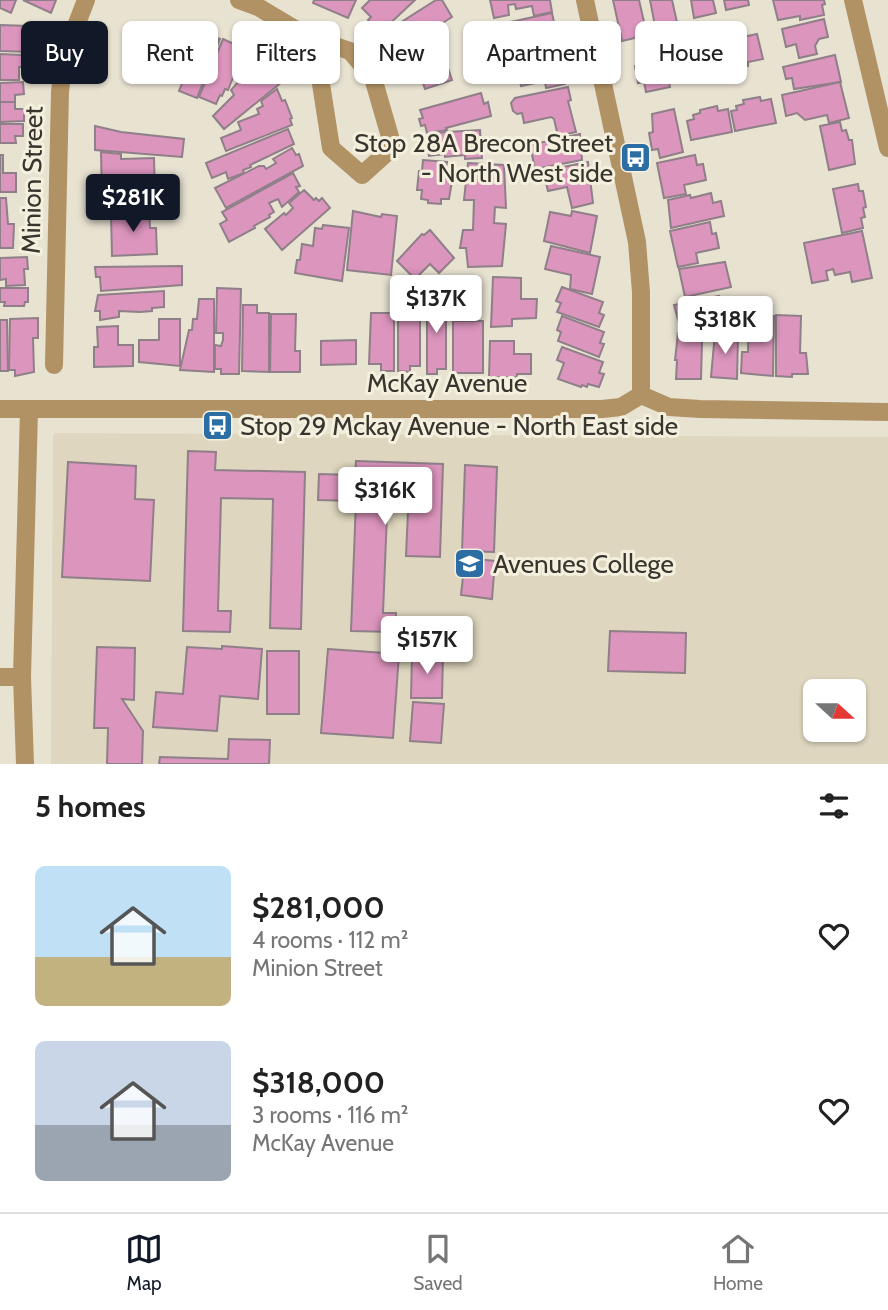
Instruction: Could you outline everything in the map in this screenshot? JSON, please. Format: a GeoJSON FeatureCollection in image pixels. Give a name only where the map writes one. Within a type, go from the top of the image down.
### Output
{"type":"FeatureCollection","features":[{"type":"Feature","properties":{"kind":"street","name":"Minion Street"},"geometry":{"type":"LineString","coordinates":[[54,365],[60,92],[64,57],[86,0]]}},
{"type":"Feature","properties":{"kind":"street"},"geometry":{"type":"LineString","coordinates":[[239,0],[260,4],[286,21]]}},
{"type":"Feature","properties":{"kind":"street"},"geometry":{"type":"LineString","coordinates":[[585,0],[637,242],[641,292],[640,395],[669,407],[700,410],[888,412]]}},
{"type":"Feature","properties":{"kind":"street"},"geometry":{"type":"LineString","coordinates":[[853,0],[888,148]]}},
{"type":"Feature","properties":{"kind":"street"},"geometry":{"type":"LineString","coordinates":[[314,39],[350,51],[373,78],[393,147],[362,175],[331,148],[314,39]]}},
{"type":"Feature","properties":{"kind":"street","name":"McKay Avenue"},"geometry":{"type":"LineString","coordinates":[[0,409],[602,410],[621,407],[640,395]]}},
{"type":"Feature","properties":{"kind":"street"},"geometry":{"type":"LineString","coordinates":[[24,764],[22,677],[29,410]]}},
{"type":"Feature","properties":{"kind":"street"},"geometry":{"type":"LineString","coordinates":[[0,677],[22,677]]}},
{"type":"Feature","properties":{"kind":"shaded area","name":"Avenues College"},"geometry":{"type":"Polygon","coordinates":[[[55,433],[888,437],[888,764],[51,764],[55,433]]]}},
{"type":"Feature","properties":{"kind":"building"},"geometry":{"type":"Polygon","coordinates":[[[0,0],[16,0],[11,13],[0,8],[0,0]]]}},
{"type":"Feature","properties":{"kind":"building"},"geometry":{"type":"Polygon","coordinates":[[[23,0],[56,0],[51,13],[23,0]]]}},
{"type":"Feature","properties":{"kind":"building"},"geometry":{"type":"Polygon","coordinates":[[[314,0],[356,0],[348,18],[313,3],[314,0]]]}},
{"type":"Feature","properties":{"kind":"building"},"geometry":{"type":"Polygon","coordinates":[[[370,0],[415,0],[393,21],[369,21],[371,17],[362,8],[370,0]]]}},
{"type":"Feature","properties":{"kind":"building"},"geometry":{"type":"Polygon","coordinates":[[[436,0],[442,0],[452,17],[446,21],[403,21],[436,0]]]}},
{"type":"Feature","properties":{"kind":"building"},"geometry":{"type":"Polygon","coordinates":[[[490,0],[550,0],[552,12],[534,16],[532,6],[516,9],[515,4],[508,5],[509,15],[494,18],[490,0]]]}},
{"type":"Feature","properties":{"kind":"building"},"geometry":{"type":"Polygon","coordinates":[[[613,0],[639,0],[644,21],[635,21],[635,38],[622,41],[621,21],[618,21],[613,0]]]}},
{"type":"Feature","properties":{"kind":"building"},"geometry":{"type":"Polygon","coordinates":[[[650,0],[672,0],[677,21],[654,21],[650,0]]]}},
{"type":"Feature","properties":{"kind":"building"},"geometry":{"type":"Polygon","coordinates":[[[691,0],[713,0],[716,13],[694,18],[691,0]]]}},
{"type":"Feature","properties":{"kind":"building"},"geometry":{"type":"Polygon","coordinates":[[[724,0],[748,0],[749,5],[726,10],[724,0]]]}},
{"type":"Feature","properties":{"kind":"building"},"geometry":{"type":"Polygon","coordinates":[[[773,0],[824,0],[824,15],[800,20],[800,16],[778,20],[773,0]]]}},
{"type":"Feature","properties":{"kind":"building"},"geometry":{"type":"Polygon","coordinates":[[[552,13],[554,21],[515,21],[552,13]]]}},
{"type":"Feature","properties":{"kind":"building"},"geometry":{"type":"Polygon","coordinates":[[[824,19],[828,37],[819,39],[815,46],[817,54],[799,58],[796,44],[786,47],[782,29],[824,19]]]}},
{"type":"Feature","properties":{"kind":"building"},"geometry":{"type":"Polygon","coordinates":[[[0,25],[21,26],[21,52],[0,51],[0,25]]]}},
{"type":"Feature","properties":{"kind":"building"},"geometry":{"type":"Polygon","coordinates":[[[757,34],[763,59],[748,62],[747,66],[747,36],[757,34]]]}},
{"type":"Feature","properties":{"kind":"building"},"geometry":{"type":"Polygon","coordinates":[[[223,39],[232,43],[232,80],[228,90],[225,89],[216,104],[199,97],[204,84],[218,84],[218,51],[223,39]]]}},
{"type":"Feature","properties":{"kind":"building"},"geometry":{"type":"Polygon","coordinates":[[[0,54],[21,55],[19,80],[0,80],[0,54]]]}},
{"type":"Feature","properties":{"kind":"building"},"geometry":{"type":"Polygon","coordinates":[[[835,55],[841,82],[794,89],[792,78],[786,79],[783,67],[835,55]]]}},
{"type":"Feature","properties":{"kind":"building"},"geometry":{"type":"Polygon","coordinates":[[[21,82],[24,94],[15,95],[15,102],[0,102],[0,83],[21,82]]]}},
{"type":"Feature","properties":{"kind":"building"},"geometry":{"type":"Polygon","coordinates":[[[840,82],[849,118],[829,123],[827,115],[805,120],[797,113],[786,116],[782,95],[840,82]]]}},
{"type":"Feature","properties":{"kind":"building"},"geometry":{"type":"Polygon","coordinates":[[[182,84],[202,84],[197,98],[179,91],[182,84]]]}},
{"type":"Feature","properties":{"kind":"building"},"geometry":{"type":"Polygon","coordinates":[[[236,84],[280,84],[224,129],[213,116],[234,95],[231,90],[236,84]]]}},
{"type":"Feature","properties":{"kind":"building"},"geometry":{"type":"Polygon","coordinates":[[[423,84],[440,84],[425,89],[423,84]]]}},
{"type":"Feature","properties":{"kind":"building"},"geometry":{"type":"Polygon","coordinates":[[[545,84],[565,84],[546,88],[545,84]]]}},
{"type":"Feature","properties":{"kind":"building"},"geometry":{"type":"Polygon","coordinates":[[[644,84],[669,84],[670,87],[646,92],[644,84]]]}},
{"type":"Feature","properties":{"kind":"building"},"geometry":{"type":"Polygon","coordinates":[[[568,87],[571,100],[568,101],[576,132],[558,136],[554,119],[551,117],[524,123],[522,113],[513,111],[511,103],[515,98],[568,87]]]}},
{"type":"Feature","properties":{"kind":"building"},"geometry":{"type":"Polygon","coordinates":[[[277,89],[282,101],[285,100],[292,125],[226,151],[221,138],[241,130],[238,122],[259,114],[257,109],[263,106],[261,101],[277,89]]]}},
{"type":"Feature","properties":{"kind":"building"},"geometry":{"type":"Polygon","coordinates":[[[481,93],[484,104],[488,102],[491,116],[446,128],[447,130],[427,133],[425,125],[421,126],[419,119],[423,118],[420,110],[481,93]]]}},
{"type":"Feature","properties":{"kind":"building"},"geometry":{"type":"Polygon","coordinates":[[[760,97],[761,101],[771,99],[776,123],[735,131],[731,111],[744,104],[743,100],[760,97]]]}},
{"type":"Feature","properties":{"kind":"building"},"geometry":{"type":"Polygon","coordinates":[[[0,102],[15,102],[15,109],[24,109],[24,121],[0,122],[0,102]]]}},
{"type":"Feature","properties":{"kind":"building"},"geometry":{"type":"Polygon","coordinates":[[[717,106],[718,111],[728,109],[732,132],[691,140],[687,121],[694,119],[693,115],[700,113],[700,110],[717,106]]]}},
{"type":"Feature","properties":{"kind":"building"},"geometry":{"type":"Polygon","coordinates":[[[674,109],[683,152],[660,158],[658,149],[652,150],[649,133],[653,132],[652,114],[674,109]]]}},
{"type":"Feature","properties":{"kind":"building"},"geometry":{"type":"Polygon","coordinates":[[[840,122],[842,131],[846,130],[849,140],[852,140],[855,164],[829,170],[820,126],[840,122]]]}},
{"type":"Feature","properties":{"kind":"building"},"geometry":{"type":"Polygon","coordinates":[[[0,124],[23,124],[23,136],[15,136],[16,143],[0,143],[0,124]]]}},
{"type":"Feature","properties":{"kind":"building"},"geometry":{"type":"Polygon","coordinates":[[[95,126],[121,132],[184,139],[182,157],[95,150],[95,126]]]}},
{"type":"Feature","properties":{"kind":"building"},"geometry":{"type":"Polygon","coordinates":[[[288,129],[294,144],[250,165],[251,167],[243,170],[244,173],[228,179],[226,172],[212,178],[206,163],[288,129]]]}},
{"type":"Feature","properties":{"kind":"building"},"geometry":{"type":"Polygon","coordinates":[[[480,130],[482,158],[465,159],[465,155],[445,157],[445,154],[429,156],[427,140],[430,140],[430,133],[480,130]]]}},
{"type":"Feature","properties":{"kind":"building"},"geometry":{"type":"Polygon","coordinates":[[[580,134],[582,160],[535,169],[530,145],[580,134]]]}},
{"type":"Feature","properties":{"kind":"building"},"geometry":{"type":"Polygon","coordinates":[[[292,148],[296,155],[299,154],[303,166],[226,208],[215,188],[259,166],[266,169],[276,163],[273,159],[292,148]]]}},
{"type":"Feature","properties":{"kind":"building"},"geometry":{"type":"Polygon","coordinates":[[[101,152],[121,154],[121,159],[154,158],[155,196],[152,201],[102,202],[101,152]]]}},
{"type":"Feature","properties":{"kind":"building"},"geometry":{"type":"Polygon","coordinates":[[[0,155],[3,155],[3,173],[16,173],[16,192],[0,192],[0,155]]]}},
{"type":"Feature","properties":{"kind":"building"},"geometry":{"type":"Polygon","coordinates":[[[695,155],[697,165],[703,164],[706,180],[684,185],[686,194],[664,198],[657,163],[695,155]]]}},
{"type":"Feature","properties":{"kind":"building"},"geometry":{"type":"Polygon","coordinates":[[[423,160],[447,162],[446,168],[454,169],[449,199],[441,199],[441,204],[428,203],[428,200],[421,199],[422,190],[417,190],[423,160]]]}},
{"type":"Feature","properties":{"kind":"building"},"geometry":{"type":"Polygon","coordinates":[[[588,162],[593,203],[572,208],[567,187],[548,191],[543,171],[588,162]]]}},
{"type":"Feature","properties":{"kind":"building"},"geometry":{"type":"Polygon","coordinates":[[[468,163],[504,165],[506,208],[495,207],[494,223],[506,224],[502,266],[468,267],[466,248],[460,248],[463,230],[473,230],[474,200],[464,200],[468,163]]]}},
{"type":"Feature","properties":{"kind":"building"},"geometry":{"type":"Polygon","coordinates":[[[293,173],[300,186],[296,187],[299,192],[282,207],[278,199],[269,203],[274,212],[270,217],[229,242],[220,224],[227,220],[222,212],[293,173]]]}},
{"type":"Feature","properties":{"kind":"building"},"geometry":{"type":"Polygon","coordinates":[[[858,184],[859,191],[863,191],[866,207],[863,208],[865,217],[861,218],[863,228],[842,233],[833,189],[858,184]]]}},
{"type":"Feature","properties":{"kind":"building"},"geometry":{"type":"Polygon","coordinates":[[[304,190],[314,200],[316,198],[319,201],[322,198],[330,208],[282,250],[265,229],[293,208],[289,203],[304,190]]]}},
{"type":"Feature","properties":{"kind":"building"},"geometry":{"type":"Polygon","coordinates":[[[711,193],[713,203],[721,201],[724,216],[671,228],[668,200],[711,193]]]}},
{"type":"Feature","properties":{"kind":"building"},"geometry":{"type":"Polygon","coordinates":[[[0,198],[6,198],[8,224],[14,224],[13,248],[0,248],[0,198]]]}},
{"type":"Feature","properties":{"kind":"building"},"geometry":{"type":"Polygon","coordinates":[[[149,209],[150,228],[156,228],[157,254],[112,256],[111,214],[149,209]]]}},
{"type":"Feature","properties":{"kind":"building"},"geometry":{"type":"Polygon","coordinates":[[[353,211],[381,217],[382,214],[397,216],[391,275],[347,270],[353,211]]]}},
{"type":"Feature","properties":{"kind":"building"},"geometry":{"type":"Polygon","coordinates":[[[572,211],[597,216],[590,253],[544,241],[550,212],[571,216],[572,211]]]}},
{"type":"Feature","properties":{"kind":"building"},"geometry":{"type":"Polygon","coordinates":[[[710,222],[719,248],[696,253],[698,263],[678,267],[670,231],[710,222]]]}},
{"type":"Feature","properties":{"kind":"building"},"geometry":{"type":"Polygon","coordinates":[[[323,225],[349,228],[342,281],[295,273],[302,244],[313,246],[315,228],[322,229],[323,225]]]}},
{"type":"Feature","properties":{"kind":"building"},"geometry":{"type":"Polygon","coordinates":[[[430,230],[454,258],[439,273],[430,264],[415,279],[397,261],[422,234],[430,230]]]}},
{"type":"Feature","properties":{"kind":"building"},"geometry":{"type":"Polygon","coordinates":[[[862,231],[872,278],[852,282],[850,272],[835,275],[833,269],[826,271],[828,280],[812,283],[804,243],[862,231]]]}},
{"type":"Feature","properties":{"kind":"building"},"geometry":{"type":"Polygon","coordinates":[[[551,246],[600,257],[592,294],[570,289],[571,275],[545,269],[551,246]]]}},
{"type":"Feature","properties":{"kind":"building"},"geometry":{"type":"Polygon","coordinates":[[[27,257],[28,269],[24,269],[25,285],[6,286],[6,279],[0,280],[0,258],[27,257]]]}},
{"type":"Feature","properties":{"kind":"building"},"geometry":{"type":"Polygon","coordinates":[[[725,262],[731,287],[685,297],[679,269],[725,262]]]}},
{"type":"Feature","properties":{"kind":"building"},"geometry":{"type":"Polygon","coordinates":[[[182,266],[182,285],[101,291],[100,277],[96,277],[95,267],[182,266]]]}},
{"type":"Feature","properties":{"kind":"building"},"geometry":{"type":"Polygon","coordinates":[[[493,277],[521,278],[521,299],[537,299],[536,318],[512,319],[512,326],[491,327],[493,277]]]}},
{"type":"Feature","properties":{"kind":"building"},"geometry":{"type":"Polygon","coordinates":[[[562,287],[603,302],[599,313],[604,315],[599,327],[557,312],[561,303],[556,301],[562,287]]]}},
{"type":"Feature","properties":{"kind":"building"},"geometry":{"type":"Polygon","coordinates":[[[0,288],[28,288],[28,302],[25,302],[24,306],[4,306],[5,302],[0,302],[0,288]]]}},
{"type":"Feature","properties":{"kind":"building"},"geometry":{"type":"Polygon","coordinates":[[[217,288],[241,289],[239,374],[221,374],[221,369],[215,369],[215,345],[221,346],[223,340],[223,333],[216,333],[217,288]]]}},
{"type":"Feature","properties":{"kind":"building"},"geometry":{"type":"Polygon","coordinates":[[[164,291],[164,307],[152,308],[152,311],[119,311],[119,317],[100,320],[100,311],[95,311],[98,295],[164,291]]]}},
{"type":"Feature","properties":{"kind":"building"},"geometry":{"type":"Polygon","coordinates":[[[719,296],[725,318],[681,330],[674,305],[719,296]]]}},
{"type":"Feature","properties":{"kind":"building"},"geometry":{"type":"Polygon","coordinates":[[[446,297],[446,369],[437,369],[437,374],[427,374],[427,298],[446,297]]]}},
{"type":"Feature","properties":{"kind":"building"},"geometry":{"type":"Polygon","coordinates":[[[199,299],[214,299],[214,372],[180,370],[189,330],[192,330],[193,319],[197,319],[199,299]]]}},
{"type":"Feature","properties":{"kind":"building"},"geometry":{"type":"Polygon","coordinates":[[[243,305],[257,305],[257,313],[269,313],[269,372],[242,371],[243,305]]]}},
{"type":"Feature","properties":{"kind":"building"},"geometry":{"type":"Polygon","coordinates":[[[371,313],[394,313],[394,371],[381,371],[381,364],[369,364],[371,313]]]}},
{"type":"Feature","properties":{"kind":"building"},"geometry":{"type":"Polygon","coordinates":[[[398,313],[420,314],[420,366],[410,366],[410,372],[398,371],[398,313]]]}},
{"type":"Feature","properties":{"kind":"building"},"geometry":{"type":"Polygon","coordinates":[[[271,314],[296,314],[295,351],[300,351],[300,372],[270,372],[271,314]]]}},
{"type":"Feature","properties":{"kind":"building"},"geometry":{"type":"Polygon","coordinates":[[[749,315],[774,316],[773,376],[741,373],[742,352],[748,352],[749,315]]]}},
{"type":"Feature","properties":{"kind":"building"},"geometry":{"type":"Polygon","coordinates":[[[776,315],[801,316],[800,353],[806,353],[808,374],[776,376],[776,315]]]}},
{"type":"Feature","properties":{"kind":"building"},"geometry":{"type":"Polygon","coordinates":[[[562,316],[604,332],[600,343],[604,344],[599,357],[558,341],[561,332],[557,330],[562,316]]]}},
{"type":"Feature","properties":{"kind":"building"},"geometry":{"type":"Polygon","coordinates":[[[38,318],[38,338],[33,338],[34,372],[15,376],[15,370],[9,370],[10,319],[38,318]]]}},
{"type":"Feature","properties":{"kind":"building"},"geometry":{"type":"Polygon","coordinates":[[[159,319],[180,319],[180,366],[139,362],[139,340],[159,340],[159,319]]]}},
{"type":"Feature","properties":{"kind":"building"},"geometry":{"type":"Polygon","coordinates":[[[0,320],[7,320],[8,371],[0,371],[0,320]]]}},
{"type":"Feature","properties":{"kind":"building"},"geometry":{"type":"Polygon","coordinates":[[[453,321],[483,321],[483,373],[453,373],[453,321]]]}},
{"type":"Feature","properties":{"kind":"building"},"geometry":{"type":"Polygon","coordinates":[[[118,326],[118,345],[133,345],[133,366],[94,367],[94,347],[98,347],[97,327],[118,326]]]}},
{"type":"Feature","properties":{"kind":"building"},"geometry":{"type":"Polygon","coordinates":[[[678,333],[698,333],[698,341],[702,342],[701,379],[676,379],[678,333]]]}},
{"type":"Feature","properties":{"kind":"building"},"geometry":{"type":"Polygon","coordinates":[[[715,333],[738,335],[737,379],[711,377],[715,333]]]}},
{"type":"Feature","properties":{"kind":"building"},"geometry":{"type":"Polygon","coordinates":[[[356,340],[356,364],[321,365],[321,341],[356,340]]]}},
{"type":"Feature","properties":{"kind":"building"},"geometry":{"type":"Polygon","coordinates":[[[490,341],[514,341],[514,354],[531,354],[531,374],[517,374],[517,377],[505,377],[505,380],[489,377],[490,341]]]}},
{"type":"Feature","properties":{"kind":"building"},"geometry":{"type":"Polygon","coordinates":[[[562,347],[603,362],[599,373],[604,374],[599,387],[588,384],[587,387],[581,387],[558,379],[564,363],[557,360],[562,347]]]}},
{"type":"Feature","properties":{"kind":"building"},"geometry":{"type":"Polygon","coordinates":[[[188,451],[216,452],[215,470],[305,472],[301,629],[270,628],[273,499],[221,498],[218,611],[231,611],[230,632],[183,631],[188,451]]]}},
{"type":"Feature","properties":{"kind":"building"},"geometry":{"type":"Polygon","coordinates":[[[356,461],[443,464],[440,557],[406,556],[409,489],[388,489],[383,613],[396,613],[395,632],[351,631],[356,501],[318,500],[319,474],[355,475],[356,461]]]}},
{"type":"Feature","properties":{"kind":"building"},"geometry":{"type":"Polygon","coordinates":[[[68,462],[136,466],[135,499],[154,500],[150,581],[62,577],[68,462]]]}},
{"type":"Feature","properties":{"kind":"building"},"geometry":{"type":"Polygon","coordinates":[[[465,465],[497,467],[494,552],[462,551],[465,465]]]}},
{"type":"Feature","properties":{"kind":"building"},"geometry":{"type":"Polygon","coordinates":[[[465,558],[495,561],[492,599],[461,595],[465,558]]]}},
{"type":"Feature","properties":{"kind":"building"},"geometry":{"type":"Polygon","coordinates":[[[610,631],[686,633],[685,673],[608,671],[610,631]]]}},
{"type":"Feature","properties":{"kind":"building"},"geometry":{"type":"Polygon","coordinates":[[[222,646],[262,649],[258,699],[220,696],[217,731],[153,727],[156,692],[183,694],[187,647],[222,649],[222,646]]]}},
{"type":"Feature","properties":{"kind":"building"},"geometry":{"type":"Polygon","coordinates":[[[97,647],[135,648],[134,700],[122,699],[143,731],[142,764],[107,764],[108,728],[94,728],[97,647]]]}},
{"type":"Feature","properties":{"kind":"building"},"geometry":{"type":"Polygon","coordinates":[[[328,649],[399,654],[393,738],[321,733],[328,649]]]}},
{"type":"Feature","properties":{"kind":"building"},"geometry":{"type":"Polygon","coordinates":[[[267,651],[299,651],[299,714],[267,714],[267,651]]]}},
{"type":"Feature","properties":{"kind":"building"},"geometry":{"type":"Polygon","coordinates":[[[412,653],[443,653],[442,698],[411,698],[412,653]]]}},
{"type":"Feature","properties":{"kind":"building"},"geometry":{"type":"Polygon","coordinates":[[[413,702],[444,704],[441,743],[410,741],[413,702]]]}},
{"type":"Feature","properties":{"kind":"building"},"geometry":{"type":"Polygon","coordinates":[[[229,739],[270,740],[269,764],[159,764],[160,757],[228,759],[229,739]]]}},
{"type":"Feature","properties":{"kind":"place","name":"Stop 28A Brecon Street - North West side"},"geometry":{"type":"Point","coordinates":[636,158]}},
{"type":"Feature","properties":{"kind":"place","name":"Stop 29 Mckay Avenue - North East side"},"geometry":{"type":"Point","coordinates":[217,426]}},
{"type":"Feature","properties":{"kind":"place","name":"Avenues College"},"geometry":{"type":"Point","coordinates":[470,564]}}]}
